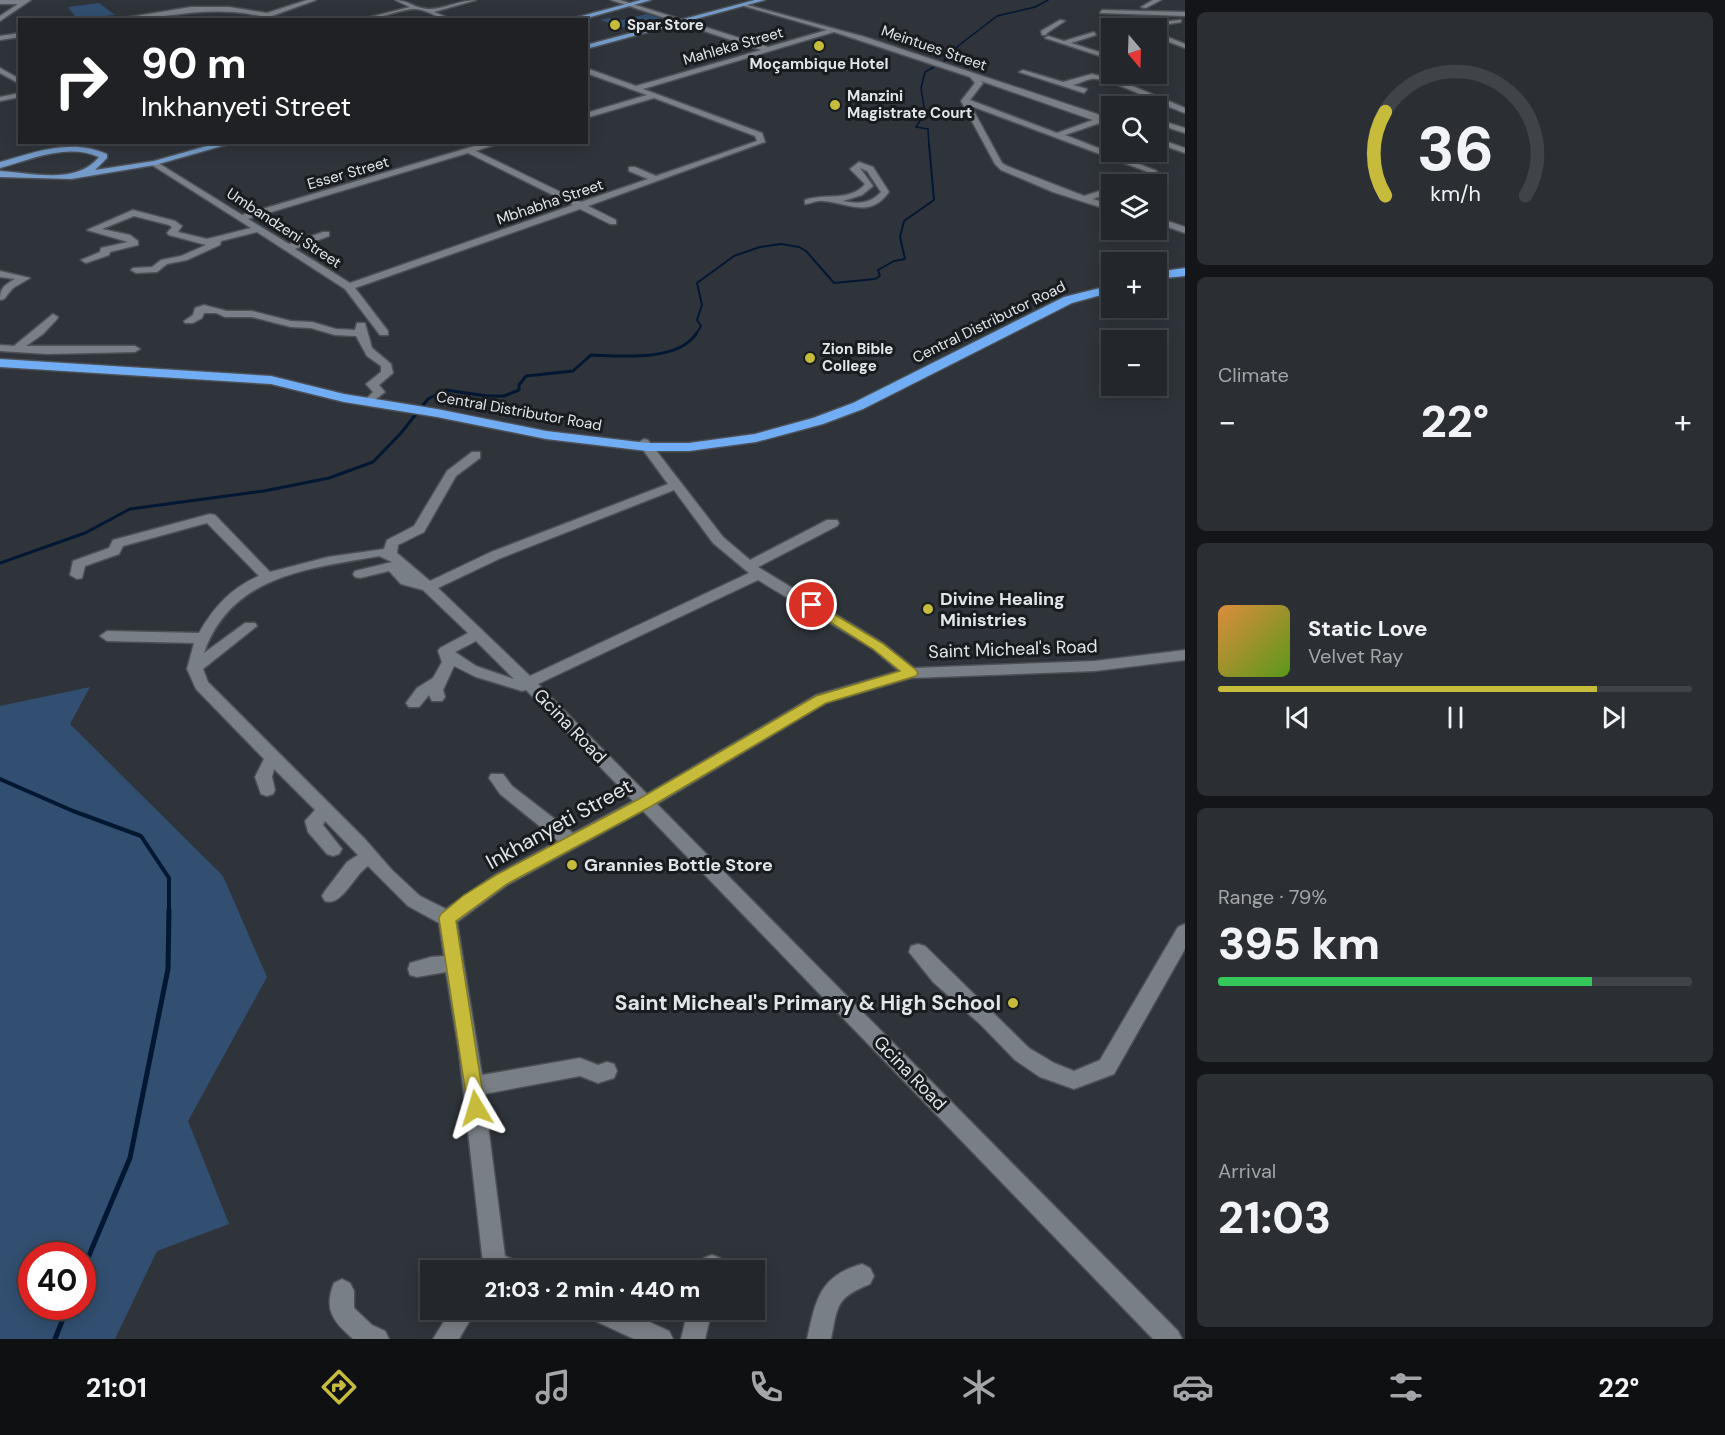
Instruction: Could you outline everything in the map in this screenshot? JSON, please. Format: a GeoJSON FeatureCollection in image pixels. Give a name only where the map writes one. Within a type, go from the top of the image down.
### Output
{"type":"FeatureCollection","features":[{"type":"Feature","properties":{"kind":"highway"},"geometry":{"type":"LineString","coordinates":[[1167,276],[1185,272]]}},
{"type":"Feature","properties":{"kind":"highway"},"geometry":{"type":"LineString","coordinates":[[1167,279],[1185,278]]}},
{"type":"Feature","properties":{"kind":"highway","name":"Central Distributor Road"},"geometry":{"type":"LineString","coordinates":[[646,445],[688,443],[752,434],[813,417],[850,404],[1058,298],[1101,286]]}},
{"type":"Feature","properties":{"kind":"highway","name":"Central Distributor Road"},"geometry":{"type":"LineString","coordinates":[[0,361],[271,380],[394,405],[439,410],[546,435],[689,447],[756,438],[818,421],[858,406],[1068,300],[1101,291]]}},
{"type":"Feature","properties":{"kind":"highway","name":"Central Distributor Road"},"geometry":{"type":"LineString","coordinates":[[0,361],[272,376],[394,405]]}},
{"type":"Feature","properties":{"kind":"main road"},"geometry":{"type":"LineString","coordinates":[[578,18],[648,0]]}},
{"type":"Feature","properties":{"kind":"main road"},"geometry":{"type":"LineString","coordinates":[[588,46],[762,0]]}},
{"type":"Feature","properties":{"kind":"main road"},"geometry":{"type":"LineString","coordinates":[[0,165],[75,144]]}},
{"type":"Feature","properties":{"kind":"main road"},"geometry":{"type":"LineString","coordinates":[[0,174],[51,178],[80,175],[155,163],[225,144]]}},
{"type":"Feature","properties":{"kind":"main road"},"geometry":{"type":"LineString","coordinates":[[55,150],[96,147],[104,156],[101,162],[93,170],[80,175]]}},
{"type":"Feature","properties":{"kind":"main road"},"geometry":{"type":"LineString","coordinates":[[28,175],[24,167],[32,157]]}},
{"type":"Feature","properties":{"kind":"street"},"geometry":{"type":"LineString","coordinates":[[260,18],[314,0]]}},
{"type":"Feature","properties":{"kind":"street"},"geometry":{"type":"LineString","coordinates":[[398,0],[445,18]]}},
{"type":"Feature","properties":{"kind":"street"},"geometry":{"type":"LineString","coordinates":[[428,11],[473,0]]}},
{"type":"Feature","properties":{"kind":"street"},"geometry":{"type":"LineString","coordinates":[[614,0],[769,50]]}},
{"type":"Feature","properties":{"kind":"street"},"geometry":{"type":"LineString","coordinates":[[1144,8],[1158,0]]}},
{"type":"Feature","properties":{"kind":"street"},"geometry":{"type":"LineString","coordinates":[[0,2],[27,1]]}},
{"type":"Feature","properties":{"kind":"street"},"geometry":{"type":"LineString","coordinates":[[0,19],[27,1]]}},
{"type":"Feature","properties":{"kind":"street"},"geometry":{"type":"LineString","coordinates":[[171,4],[181,10]]}},
{"type":"Feature","properties":{"kind":"street","name":"Meintues Street"},"geometry":{"type":"LineString","coordinates":[[746,4],[921,58],[1100,120]]}},
{"type":"Feature","properties":{"kind":"street"},"geometry":{"type":"LineString","coordinates":[[370,18],[416,7]]}},
{"type":"Feature","properties":{"kind":"street"},"geometry":{"type":"LineString","coordinates":[[126,18],[181,10],[236,8],[267,15]]}},
{"type":"Feature","properties":{"kind":"street"},"geometry":{"type":"LineString","coordinates":[[1095,8],[1138,14]]}},
{"type":"Feature","properties":{"kind":"street"},"geometry":{"type":"LineString","coordinates":[[1113,10],[1159,9]]}},
{"type":"Feature","properties":{"kind":"street"},"geometry":{"type":"LineString","coordinates":[[1102,12],[1185,14]]}},
{"type":"Feature","properties":{"kind":"street"},"geometry":{"type":"LineString","coordinates":[[1062,21],[1043,32],[1046,36],[1063,43],[1101,55]]}},
{"type":"Feature","properties":{"kind":"street"},"geometry":{"type":"LineString","coordinates":[[1167,22],[1185,21]]}},
{"type":"Feature","properties":{"kind":"street","name":"Mahleka Street"},"geometry":{"type":"LineString","coordinates":[[639,88],[834,30]]}},
{"type":"Feature","properties":{"kind":"street"},"geometry":{"type":"LineString","coordinates":[[1063,43],[1094,33]]}},
{"type":"Feature","properties":{"kind":"street"},"geometry":{"type":"LineString","coordinates":[[0,38],[17,37]]}},
{"type":"Feature","properties":{"kind":"street"},"geometry":{"type":"LineString","coordinates":[[1167,39],[1185,46]]}},
{"type":"Feature","properties":{"kind":"street"},"geometry":{"type":"LineString","coordinates":[[1,71],[18,68]]}},
{"type":"Feature","properties":{"kind":"street"},"geometry":{"type":"LineString","coordinates":[[1,71],[18,81]]}},
{"type":"Feature","properties":{"kind":"street"},"geometry":{"type":"LineString","coordinates":[[588,71],[639,88],[653,96]]}},
{"type":"Feature","properties":{"kind":"street"},"geometry":{"type":"LineString","coordinates":[[1023,72],[1084,91]]}},
{"type":"Feature","properties":{"kind":"street"},"geometry":{"type":"LineString","coordinates":[[965,101],[979,83],[972,75]]}},
{"type":"Feature","properties":{"kind":"street"},"geometry":{"type":"LineString","coordinates":[[1057,82],[1074,83],[1092,76],[1101,78]]}},
{"type":"Feature","properties":{"kind":"street"},"geometry":{"type":"LineString","coordinates":[[1119,84],[1145,96]]}},
{"type":"Feature","properties":{"kind":"street"},"geometry":{"type":"LineString","coordinates":[[0,99],[18,95]]}},
{"type":"Feature","properties":{"kind":"street"},"geometry":{"type":"LineString","coordinates":[[588,115],[653,96]]}},
{"type":"Feature","properties":{"kind":"street","name":"Mbhabha Street"},"geometry":{"type":"LineString","coordinates":[[349,287],[761,142],[759,135],[653,96]]}},
{"type":"Feature","properties":{"kind":"street"},"geometry":{"type":"LineString","coordinates":[[965,101],[1153,171],[1151,174]]}},
{"type":"Feature","properties":{"kind":"street"},"geometry":{"type":"LineString","coordinates":[[965,101],[999,164],[1004,168],[1020,177],[1101,204]]}},
{"type":"Feature","properties":{"kind":"street"},"geometry":{"type":"LineString","coordinates":[[1167,105],[1185,111]]}},
{"type":"Feature","properties":{"kind":"street"},"geometry":{"type":"LineString","coordinates":[[1058,135],[1100,120]]}},
{"type":"Feature","properties":{"kind":"street"},"geometry":{"type":"LineString","coordinates":[[1167,125],[1185,131]]}},
{"type":"Feature","properties":{"kind":"street","name":"Esser Street"},"geometry":{"type":"LineString","coordinates":[[241,218],[492,144]]}},
{"type":"Feature","properties":{"kind":"street"},"geometry":{"type":"LineString","coordinates":[[1167,145],[1185,151]]}},
{"type":"Feature","properties":{"kind":"street"},"geometry":{"type":"LineString","coordinates":[[470,151],[613,222]]}},
{"type":"Feature","properties":{"kind":"street","name":"Umbandzeni Street"},"geometry":{"type":"LineString","coordinates":[[155,163],[349,287],[384,333]]}},
{"type":"Feature","properties":{"kind":"street"},"geometry":{"type":"LineString","coordinates":[[808,202],[824,198],[852,198],[868,188],[869,184],[854,169],[859,165],[870,169],[885,192],[879,199],[865,205],[840,203],[824,198]]}},
{"type":"Feature","properties":{"kind":"street"},"geometry":{"type":"LineString","coordinates":[[632,169],[656,180]]}},
{"type":"Feature","properties":{"kind":"street"},"geometry":{"type":"LineString","coordinates":[[541,194],[552,190]]}},
{"type":"Feature","properties":{"kind":"street"},"geometry":{"type":"LineString","coordinates":[[1085,199],[1101,193]]}},
{"type":"Feature","properties":{"kind":"street"},"geometry":{"type":"LineString","coordinates":[[86,260],[106,253],[104,250],[135,243],[127,237],[92,230],[133,213],[171,223],[177,226],[171,233],[195,241],[207,242],[258,229]]}},
{"type":"Feature","properties":{"kind":"street"},"geometry":{"type":"LineString","coordinates":[[1167,224],[1185,230]]}},
{"type":"Feature","properties":{"kind":"street"},"geometry":{"type":"LineString","coordinates":[[288,248],[326,234]]}},
{"type":"Feature","properties":{"kind":"street"},"geometry":{"type":"LineString","coordinates":[[136,270],[154,270],[164,262],[184,258],[225,238]]}},
{"type":"Feature","properties":{"kind":"street"},"geometry":{"type":"LineString","coordinates":[[0,274],[25,278],[9,286],[0,297]]}},
{"type":"Feature","properties":{"kind":"street"},"geometry":{"type":"LineString","coordinates":[[194,313],[204,308],[225,314],[252,314],[291,324],[312,325],[335,332],[359,333]]}},
{"type":"Feature","properties":{"kind":"street"},"geometry":{"type":"LineString","coordinates":[[365,310],[359,333],[378,362],[386,364],[387,373],[384,378],[372,384],[378,392],[372,399]]}},
{"type":"Feature","properties":{"kind":"street"},"geometry":{"type":"LineString","coordinates":[[16,348],[39,332],[53,317]]}},
{"type":"Feature","properties":{"kind":"street"},"geometry":{"type":"LineString","coordinates":[[0,348],[92,351],[135,349]]}},
{"type":"Feature","properties":{"kind":"street","name":"Saint Micheal's Road"},"geometry":{"type":"LineString","coordinates":[[646,445],[718,540],[753,570],[878,646],[911,673],[1095,666],[1185,655]]}},
{"type":"Feature","properties":{"kind":"street"},"geometry":{"type":"LineString","coordinates":[[476,455],[451,474],[419,529],[392,543],[390,554],[379,552],[267,576],[246,586],[222,606],[202,638],[194,669],[201,686],[414,901],[447,918],[497,1260]]}},
{"type":"Feature","properties":{"kind":"street"},"geometry":{"type":"LineString","coordinates":[[360,574],[392,566],[406,581],[429,587],[496,555],[676,485]]}},
{"type":"Feature","properties":{"kind":"street"},"geometry":{"type":"LineString","coordinates":[[77,575],[78,564],[114,551],[118,543],[210,518],[267,576]]}},
{"type":"Feature","properties":{"kind":"street"},"geometry":{"type":"LineString","coordinates":[[445,651],[455,662],[491,678],[525,685],[753,570],[832,523]]}},
{"type":"Feature","properties":{"kind":"street","name":"Gcina Road"},"geometry":{"type":"LineString","coordinates":[[390,554],[429,587],[478,635],[1170,1339]]}},
{"type":"Feature","properties":{"kind":"street"},"geometry":{"type":"LineString","coordinates":[[194,669],[250,626]]}},
{"type":"Feature","properties":{"kind":"street"},"geometry":{"type":"LineString","coordinates":[[445,651],[459,642],[478,635]]}},
{"type":"Feature","properties":{"kind":"street"},"geometry":{"type":"LineString","coordinates":[[107,636],[202,638]]}},
{"type":"Feature","properties":{"kind":"street"},"geometry":{"type":"LineString","coordinates":[[437,697],[435,690],[449,662],[445,651]]}},
{"type":"Feature","properties":{"kind":"street","name":"Inkhanyeti Street"},"geometry":{"type":"LineString","coordinates":[[447,918],[501,880],[644,803],[821,699],[865,684],[911,673]]}},
{"type":"Feature","properties":{"kind":"street"},"geometry":{"type":"LineString","coordinates":[[414,703],[422,692],[440,681]]}},
{"type":"Feature","properties":{"kind":"street"},"geometry":{"type":"LineString","coordinates":[[267,790],[263,783],[263,776],[266,766],[274,759]]}},
{"type":"Feature","properties":{"kind":"street"},"geometry":{"type":"LineString","coordinates":[[497,778],[506,790],[572,842]]}},
{"type":"Feature","properties":{"kind":"street"},"geometry":{"type":"LineString","coordinates":[[325,810],[314,821],[314,827],[333,849]]}},
{"type":"Feature","properties":{"kind":"street"},"geometry":{"type":"LineString","coordinates":[[331,896],[353,867],[369,856]]}},
{"type":"Feature","properties":{"kind":"street"},"geometry":{"type":"LineString","coordinates":[[918,952],[940,976],[988,1018],[1022,1054],[1047,1070],[1074,1080],[1090,1076],[1107,1066],[1185,932]]}},
{"type":"Feature","properties":{"kind":"street"},"geometry":{"type":"LineString","coordinates":[[417,969],[431,965],[454,964]]}},
{"type":"Feature","properties":{"kind":"street"},"geometry":{"type":"LineString","coordinates":[[473,1086],[580,1068],[598,1074],[607,1071]]}},
{"type":"Feature","properties":{"kind":"street"},"geometry":{"type":"LineString","coordinates":[[819,1339],[831,1292],[847,1279],[862,1276]]}},
{"type":"Feature","properties":{"kind":"street"},"geometry":{"type":"LineString","coordinates":[[342,1291],[342,1313],[364,1333],[377,1339]]}},
{"type":"Feature","properties":{"kind":"street"},"geometry":{"type":"LineString","coordinates":[[445,1339],[457,1320]]}},
{"type":"Feature","properties":{"kind":"street"},"geometry":{"type":"LineString","coordinates":[[619,1320],[661,1339]]}},
{"type":"Feature","properties":{"kind":"street"},"geometry":{"type":"LineString","coordinates":[[693,1339],[698,1320]]}},
{"type":"Feature","properties":{"kind":"shaded area"},"geometry":{"type":"Polygon","coordinates":[[[99,3],[115,15],[76,18],[68,7],[99,3]]]}},
{"type":"Feature","properties":{"kind":"shaded area"},"geometry":{"type":"Polygon","coordinates":[[[647,14],[668,21],[631,30],[600,20],[609,18],[618,21],[647,14]]]}},
{"type":"Feature","properties":{"kind":"shaded area"},"geometry":{"type":"Polygon","coordinates":[[[90,687],[70,724],[223,876],[267,977],[188,1121],[229,1224],[157,1251],[115,1339],[0,1339],[0,706],[90,687]]]}},
{"type":"Feature","properties":{"kind":"waterway"},"geometry":{"type":"LineString","coordinates":[[929,146],[928,129],[916,127],[925,113],[921,88],[925,72],[951,57],[958,46],[997,16],[1035,7],[1048,0]]}},
{"type":"Feature","properties":{"kind":"waterway"},"geometry":{"type":"LineString","coordinates":[[695,336],[701,326],[697,320],[702,305],[697,283],[734,256],[760,247],[781,244],[799,247],[806,251],[834,283],[875,279],[880,276],[878,270],[894,261],[905,259],[900,237],[904,221],[934,200],[929,144]]}},
{"type":"Feature","properties":{"kind":"waterway"},"geometry":{"type":"LineString","coordinates":[[0,563],[85,533],[130,509],[264,491],[329,478],[373,462],[401,433],[428,399],[446,390],[504,396],[519,390],[519,385],[526,376],[573,371],[591,355],[632,356],[662,353],[687,343],[696,334]]}},
{"type":"Feature","properties":{"kind":"waterway"},"geometry":{"type":"LineString","coordinates":[[0,779],[73,811],[141,836],[169,878],[169,910]]}},
{"type":"Feature","properties":{"kind":"waterway"},"geometry":{"type":"LineString","coordinates":[[95,1242],[130,1158],[168,969],[169,910]]}},
{"type":"Feature","properties":{"kind":"waterway"},"geometry":{"type":"LineString","coordinates":[[55,1339],[62,1320]]}},
{"type":"Feature","properties":{"kind":"place","name":"Spar Store"},"geometry":{"type":"Point","coordinates":[615,25]}},
{"type":"Feature","properties":{"kind":"place","name":"Moçambique Hotel"},"geometry":{"type":"Point","coordinates":[819,46]}},
{"type":"Feature","properties":{"kind":"place","name":"Manzini Magistrate Court"},"geometry":{"type":"Point","coordinates":[835,105]}},
{"type":"Feature","properties":{"kind":"place","name":"Zion Bible College"},"geometry":{"type":"Point","coordinates":[810,358]}},
{"type":"Feature","properties":{"kind":"place","name":"Divine Healing Ministries"},"geometry":{"type":"Point","coordinates":[928,609]}},
{"type":"Feature","properties":{"kind":"place","name":"Grannies Bottle Store"},"geometry":{"type":"Point","coordinates":[572,865]}},
{"type":"Feature","properties":{"kind":"place","name":"Saint Micheal's Primary & High School"},"geometry":{"type":"Point","coordinates":[1013,1003]}},
{"type":"Feature","properties":{"kind":"route"},"geometry":{"type":"LineString","coordinates":[[476,1108],[447,918],[501,880],[644,803],[821,699],[865,684],[911,673],[878,646],[812,605]]}}]}
